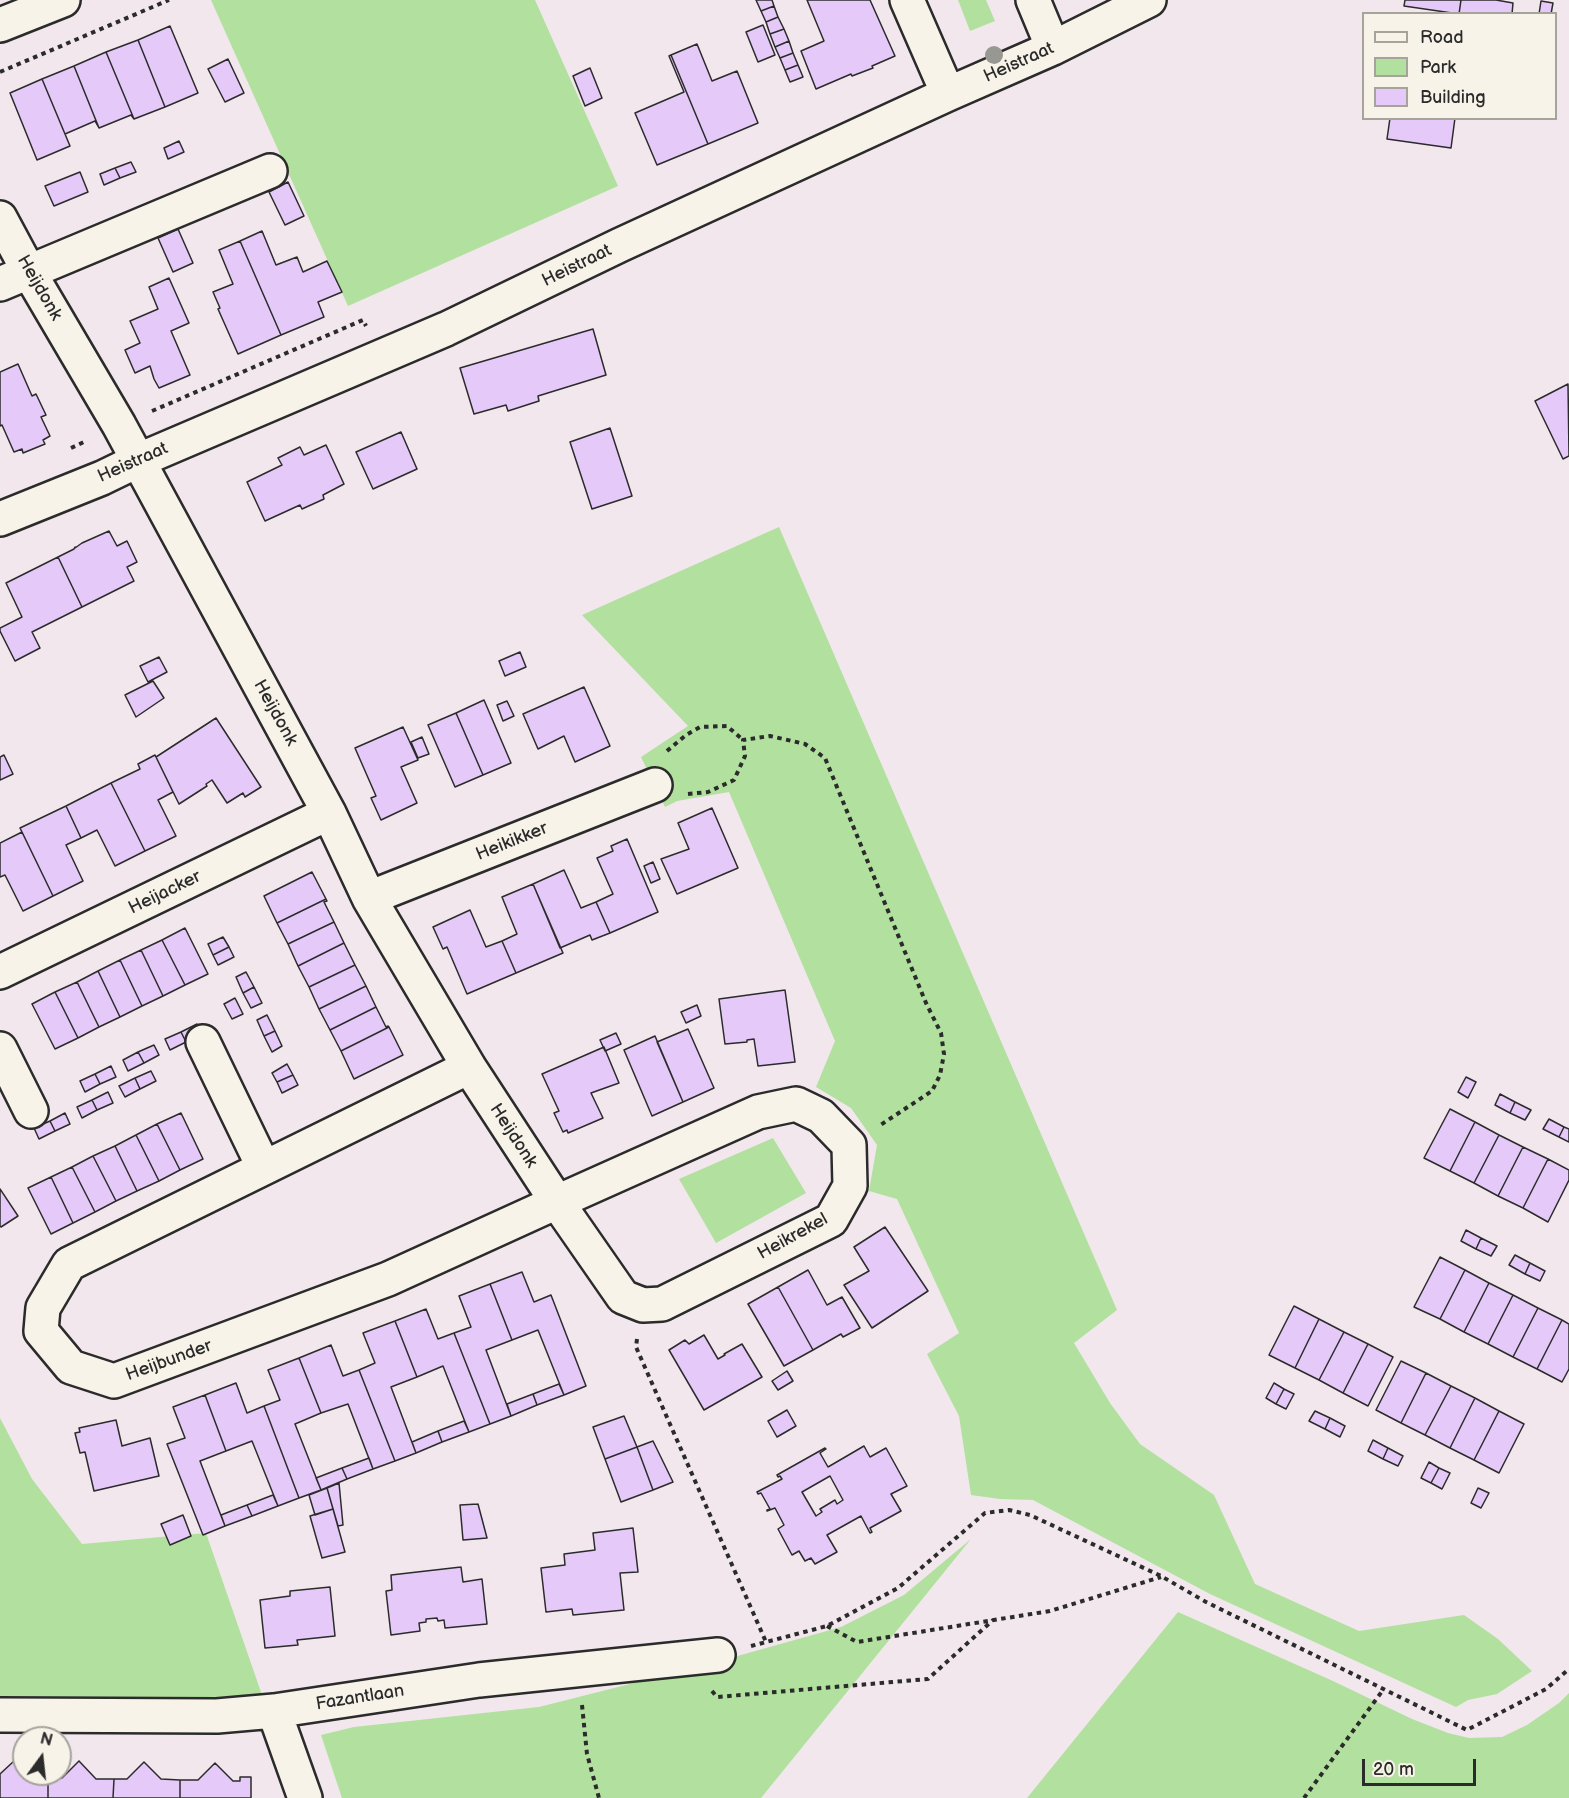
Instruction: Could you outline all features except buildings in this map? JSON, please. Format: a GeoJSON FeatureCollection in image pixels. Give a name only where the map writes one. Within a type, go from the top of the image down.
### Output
{"type":"FeatureCollection","features":[{"type":"Feature","properties":{"kind":"street"},"geometry":{"type":"LineString","coordinates":[[0,25],[63,0]]}},
{"type":"Feature","properties":{"kind":"street"},"geometry":{"type":"LineString","coordinates":[[907,0],[948,94]]}},
{"type":"Feature","properties":{"kind":"street"},"geometry":{"type":"LineString","coordinates":[[1033,0],[1053,48]]}},
{"type":"Feature","properties":{"kind":"street","name":"Heistraat"},"geometry":{"type":"LineString","coordinates":[[0,519],[102,478],[446,328],[620,245],[1053,48],[1149,0]]}},
{"type":"Feature","properties":{"kind":"street"},"geometry":{"type":"LineString","coordinates":[[14,278],[270,171]]}},
{"type":"Feature","properties":{"kind":"street","name":"Heijdonk"},"geometry":{"type":"LineString","coordinates":[[0,218],[14,278],[118,425],[329,813],[369,898],[469,1067],[557,1203]]}},
{"type":"Feature","properties":{"kind":"street","name":"Heikikker"},"geometry":{"type":"LineString","coordinates":[[369,898],[655,785]]}},
{"type":"Feature","properties":{"kind":"street","name":"Heijacker"},"geometry":{"type":"LineString","coordinates":[[0,972],[329,813]]}},
{"type":"Feature","properties":{"kind":"street"},"geometry":{"type":"LineString","coordinates":[[202,1042],[264,1168]]}},
{"type":"Feature","properties":{"kind":"street"},"geometry":{"type":"LineString","coordinates":[[0,1049],[31,1111]]}},
{"type":"Feature","properties":{"kind":"street","name":"Heijbunder"},"geometry":{"type":"LineString","coordinates":[[469,1067],[69,1264],[43,1308],[41,1330],[71,1367],[114,1381],[388,1279],[557,1203]]}},
{"type":"Feature","properties":{"kind":"street"},"geometry":{"type":"LineString","coordinates":[[643,1305],[623,1297],[557,1203],[758,1112],[796,1104],[821,1116],[849,1145]]}},
{"type":"Feature","properties":{"kind":"street","name":"Heikrekel"},"geometry":{"type":"LineString","coordinates":[[643,1305],[662,1304],[831,1220],[850,1186],[849,1145]]}},
{"type":"Feature","properties":{"kind":"street","name":"Fazantlaan"},"geometry":{"type":"LineString","coordinates":[[0,1716],[216,1716],[274,1711],[479,1680],[718,1654]]}},
{"type":"Feature","properties":{"kind":"street"},"geometry":{"type":"LineString","coordinates":[[274,1711],[305,1798]]}},
{"type":"Feature","properties":{"kind":"path"},"geometry":{"type":"LineString","coordinates":[[0,72],[169,0]]}},
{"type":"Feature","properties":{"kind":"path"},"geometry":{"type":"LineString","coordinates":[[727,726],[743,740],[745,756],[734,780],[708,792],[683,794],[655,785],[653,776],[659,758],[686,735],[700,727],[727,726]]}},
{"type":"Feature","properties":{"kind":"path"},"geometry":{"type":"LineString","coordinates":[[743,740],[770,736],[805,744],[825,758],[926,1003],[941,1034],[944,1054],[940,1075],[932,1091],[849,1145]]}},
{"type":"Feature","properties":{"kind":"path"},"geometry":{"type":"LineString","coordinates":[[643,1305],[636,1347],[766,1642]]}},
{"type":"Feature","properties":{"kind":"path"},"geometry":{"type":"LineString","coordinates":[[718,1654],[827,1626],[898,1587],[985,1513],[1009,1510],[1030,1515],[1161,1576],[1206,1602],[1467,1730],[1546,1689],[1569,1669]]}},
{"type":"Feature","properties":{"kind":"path"},"geometry":{"type":"LineString","coordinates":[[827,1626],[857,1642],[1050,1611],[1161,1576]]}},
{"type":"Feature","properties":{"kind":"path"},"geometry":{"type":"LineString","coordinates":[[684,1658],[717,1697],[928,1679],[993,1620]]}},
{"type":"Feature","properties":{"kind":"path"},"geometry":{"type":"LineString","coordinates":[[579,1670],[587,1754],[599,1798]]}},
{"type":"Feature","properties":{"kind":"path"},"geometry":{"type":"LineString","coordinates":[[1304,1798],[1383,1689]]}},
{"type":"Feature","properties":{"kind":"green space"},"geometry":{"type":"Polygon","coordinates":[[[211,0],[535,0],[618,186],[348,306],[211,0]]]}},
{"type":"Feature","properties":{"kind":"green space"},"geometry":{"type":"Polygon","coordinates":[[[958,0],[986,0],[995,21],[970,31],[958,0]]]}},
{"type":"Feature","properties":{"kind":"green space"},"geometry":{"type":"Polygon","coordinates":[[[779,527],[1117,1310],[1074,1343],[1110,1403],[1140,1444],[1214,1495],[1255,1584],[1359,1631],[1464,1615],[1498,1639],[1532,1671],[1497,1694],[1468,1700],[1456,1707],[1210,1594],[1033,1500],[971,1495],[959,1416],[927,1354],[959,1333],[897,1199],[869,1191],[877,1145],[851,1108],[816,1087],[835,1041],[729,792],[677,801],[665,807],[641,757],[688,726],[582,615],[779,527]]]}},
{"type":"Feature","properties":{"kind":"green space"},"geometry":{"type":"Polygon","coordinates":[[[773,1138],[806,1193],[716,1243],[679,1179],[773,1138]]]}},
{"type":"Feature","properties":{"kind":"green space"},"geometry":{"type":"Polygon","coordinates":[[[0,1418],[32,1479],[82,1544],[206,1533],[263,1698],[234,1700],[0,1696],[0,1418]]]}},
{"type":"Feature","properties":{"kind":"green space"},"geometry":{"type":"Polygon","coordinates":[[[971,1539],[761,1798],[342,1798],[321,1735],[354,1727],[539,1707],[709,1664],[841,1627],[904,1595],[971,1539]]]}},
{"type":"Feature","properties":{"kind":"green space"},"geometry":{"type":"Polygon","coordinates":[[[1178,1612],[1412,1719],[1448,1733],[1469,1738],[1502,1737],[1527,1725],[1559,1703],[1569,1693],[1569,1798],[1027,1798],[1178,1612]]]}}]}
